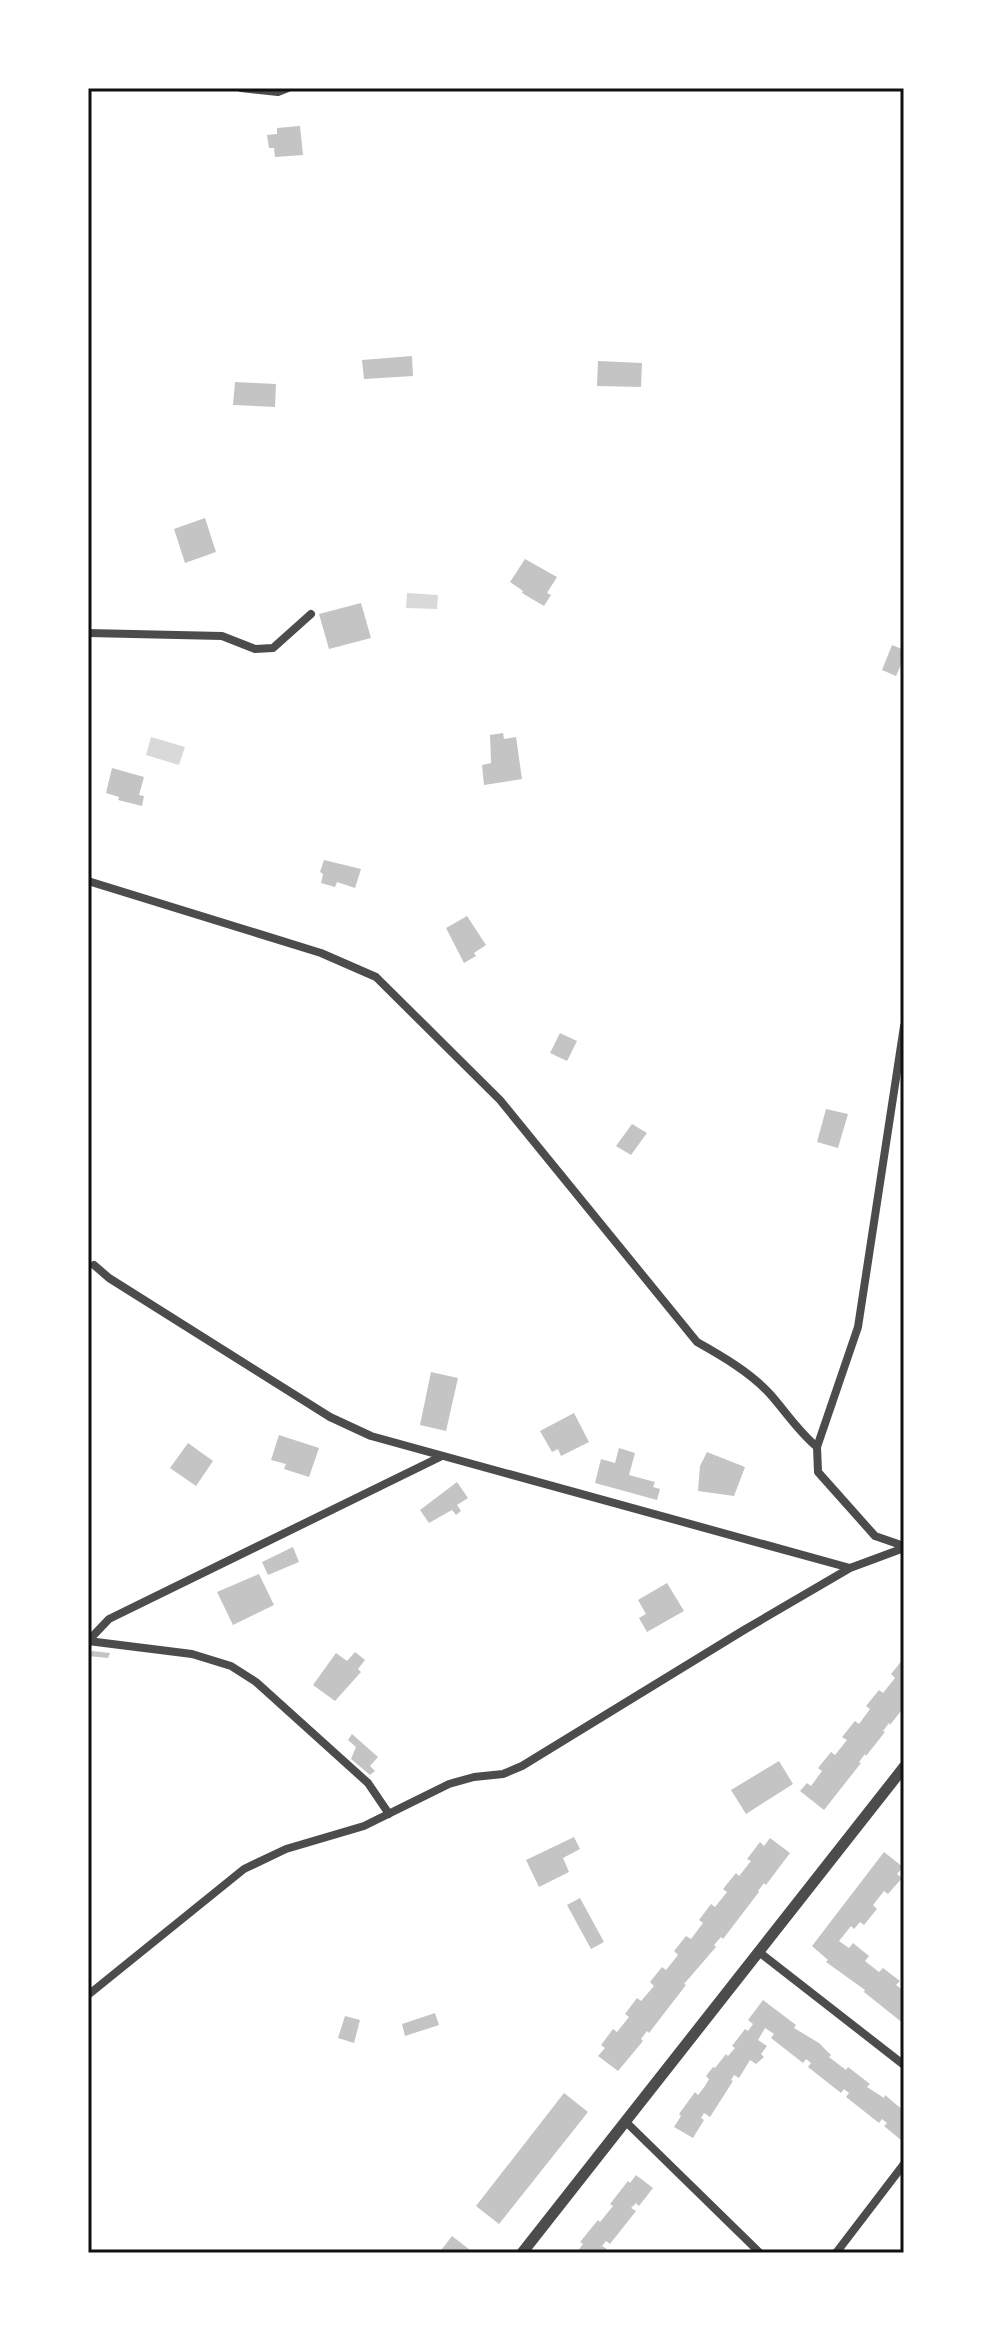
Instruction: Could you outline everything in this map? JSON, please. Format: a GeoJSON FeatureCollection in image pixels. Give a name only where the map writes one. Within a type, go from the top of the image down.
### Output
{"type":"FeatureCollection","features":[{"type":"Feature","properties":{"kind":"street"},"geometry":{"type":"LineString","coordinates":[[241,88],[278,92],[288,88]]}},
{"type":"Feature","properties":{"kind":"street"},"geometry":{"type":"LineString","coordinates":[[88,633],[222,636],[255,649],[273,648],[311,614]]}},
{"type":"Feature","properties":{"kind":"street"},"geometry":{"type":"LineString","coordinates":[[88,881],[321,953],[376,977],[500,1100],[697,1342],[722,1356],[768,1391],[804,1437],[817,1447]]}},
{"type":"Feature","properties":{"kind":"street"},"geometry":{"type":"LineString","coordinates":[[904,1026],[858,1327],[817,1447],[818,1472],[875,1536],[904,1547]]}},
{"type":"Feature","properties":{"kind":"street"},"geometry":{"type":"LineString","coordinates":[[94,1265],[109,1278],[330,1417],[371,1436],[850,1568]]}},
{"type":"Feature","properties":{"kind":"street"},"geometry":{"type":"LineString","coordinates":[[88,1641],[109,1619],[442,1456]]}},
{"type":"Feature","properties":{"kind":"street"},"geometry":{"type":"LineString","coordinates":[[88,1995],[244,1869],[286,1849],[364,1826],[449,1784],[503,1774],[522,1766],[850,1568],[904,1547]]}},
{"type":"Feature","properties":{"kind":"street"},"geometry":{"type":"LineString","coordinates":[[88,1641],[192,1654],[231,1666],[256,1682],[368,1783],[389,1814]]}},
{"type":"Feature","properties":{"kind":"street"},"geometry":{"type":"LineString","coordinates":[[522,2253],[904,1767]]}},
{"type":"Feature","properties":{"kind":"street"},"geometry":{"type":"LineString","coordinates":[[759,1952],[904,2065]]}},
{"type":"Feature","properties":{"kind":"street"},"geometry":{"type":"LineString","coordinates":[[625,2121],[760,2253]]}},
{"type":"Feature","properties":{"kind":"street"},"geometry":{"type":"LineString","coordinates":[[836,2253],[904,2164]]}},
{"type":"Feature","properties":{"kind":"shaded area"},"geometry":{"type":"Polygon","coordinates":[[[407,593],[438,595],[437,609],[406,608],[407,593]]]}},
{"type":"Feature","properties":{"kind":"shaded area"},"geometry":{"type":"Polygon","coordinates":[[[151,737],[185,747],[179,765],[146,755],[151,737]]]}},
{"type":"Feature","properties":{"kind":"building"},"geometry":{"type":"Polygon","coordinates":[[[300,126],[303,155],[275,157],[274,148],[269,148],[267,135],[277,134],[277,128],[300,126]]]}},
{"type":"Feature","properties":{"kind":"building"},"geometry":{"type":"Polygon","coordinates":[[[412,356],[413,376],[364,379],[362,360],[412,356]]]}},
{"type":"Feature","properties":{"kind":"building"},"geometry":{"type":"Polygon","coordinates":[[[598,361],[642,363],[641,387],[597,386],[598,361]]]}},
{"type":"Feature","properties":{"kind":"building"},"geometry":{"type":"Polygon","coordinates":[[[235,382],[276,384],[275,407],[233,405],[235,382]]]}},
{"type":"Feature","properties":{"kind":"building"},"geometry":{"type":"Polygon","coordinates":[[[205,518],[216,552],[185,563],[174,529],[205,518]]]}},
{"type":"Feature","properties":{"kind":"building"},"geometry":{"type":"Polygon","coordinates":[[[525,559],[557,577],[547,593],[551,595],[544,606],[510,582],[525,559]]]}},
{"type":"Feature","properties":{"kind":"building"},"geometry":{"type":"Polygon","coordinates":[[[361,603],[371,638],[329,649],[319,614],[361,603]]]}},
{"type":"Feature","properties":{"kind":"building"},"geometry":{"type":"Polygon","coordinates":[[[892,645],[904,650],[896,676],[882,670],[892,645]]]}},
{"type":"Feature","properties":{"kind":"building"},"geometry":{"type":"Polygon","coordinates":[[[503,733],[504,739],[516,737],[522,779],[484,785],[482,765],[491,763],[490,735],[503,733]]]}},
{"type":"Feature","properties":{"kind":"building"},"geometry":{"type":"Polygon","coordinates":[[[112,768],[144,777],[139,795],[144,796],[142,806],[118,800],[119,797],[106,793],[112,768]]]}},
{"type":"Feature","properties":{"kind":"building"},"geometry":{"type":"Polygon","coordinates":[[[324,860],[361,869],[355,888],[337,882],[335,887],[321,883],[323,874],[320,872],[324,860]]]}},
{"type":"Feature","properties":{"kind":"building"},"geometry":{"type":"Polygon","coordinates":[[[467,916],[486,945],[464,963],[446,928],[467,916]]]}},
{"type":"Feature","properties":{"kind":"building"},"geometry":{"type":"Polygon","coordinates":[[[560,1033],[577,1041],[567,1061],[550,1053],[560,1033]]]}},
{"type":"Feature","properties":{"kind":"building"},"geometry":{"type":"Polygon","coordinates":[[[826,1109],[848,1114],[838,1148],[817,1142],[826,1109]]]}},
{"type":"Feature","properties":{"kind":"building"},"geometry":{"type":"Polygon","coordinates":[[[632,1124],[647,1133],[631,1155],[616,1146],[632,1124]]]}},
{"type":"Feature","properties":{"kind":"building"},"geometry":{"type":"Polygon","coordinates":[[[431,1372],[458,1378],[446,1431],[420,1425],[431,1372]]]}},
{"type":"Feature","properties":{"kind":"building"},"geometry":{"type":"Polygon","coordinates":[[[574,1413],[589,1442],[561,1456],[558,1449],[552,1452],[540,1431],[574,1413]]]}},
{"type":"Feature","properties":{"kind":"building"},"geometry":{"type":"Polygon","coordinates":[[[279,1435],[319,1448],[309,1477],[284,1469],[286,1464],[271,1460],[279,1435]]]}},
{"type":"Feature","properties":{"kind":"building"},"geometry":{"type":"Polygon","coordinates":[[[188,1443],[213,1461],[196,1486],[170,1468],[188,1443]]]}},
{"type":"Feature","properties":{"kind":"building"},"geometry":{"type":"Polygon","coordinates":[[[619,1448],[635,1453],[629,1475],[655,1482],[653,1487],[660,1489],[657,1500],[595,1483],[601,1459],[615,1463],[619,1448]]]}},
{"type":"Feature","properties":{"kind":"building"},"geometry":{"type":"Polygon","coordinates":[[[707,1452],[745,1467],[734,1496],[698,1491],[700,1466],[707,1452]]]}},
{"type":"Feature","properties":{"kind":"building"},"geometry":{"type":"Polygon","coordinates":[[[457,1482],[468,1498],[457,1505],[461,1511],[456,1515],[452,1510],[429,1523],[420,1510],[457,1482]]]}},
{"type":"Feature","properties":{"kind":"building"},"geometry":{"type":"Polygon","coordinates":[[[293,1547],[299,1562],[268,1575],[262,1562],[293,1547]]]}},
{"type":"Feature","properties":{"kind":"building"},"geometry":{"type":"Polygon","coordinates":[[[259,1574],[274,1605],[233,1625],[217,1592],[259,1574]]]}},
{"type":"Feature","properties":{"kind":"building"},"geometry":{"type":"Polygon","coordinates":[[[667,1583],[684,1611],[647,1632],[639,1618],[646,1614],[638,1600],[667,1583]]]}},
{"type":"Feature","properties":{"kind":"building"},"geometry":{"type":"Polygon","coordinates":[[[92,1651],[110,1653],[108,1658],[88,1656],[92,1651]]]}},
{"type":"Feature","properties":{"kind":"building"},"geometry":{"type":"Polygon","coordinates":[[[355,1652],[365,1660],[358,1669],[361,1672],[335,1701],[313,1685],[336,1653],[347,1661],[355,1652]]]}},
{"type":"Feature","properties":{"kind":"building"},"geometry":{"type":"Polygon","coordinates":[[[904,1658],[904,1707],[824,1810],[800,1791],[807,1783],[811,1786],[822,1771],[818,1768],[831,1752],[835,1755],[847,1740],[842,1737],[855,1721],[859,1724],[870,1709],[866,1706],[879,1690],[883,1693],[895,1678],[891,1674],[904,1658]]]}},
{"type":"Feature","properties":{"kind":"building"},"geometry":{"type":"Polygon","coordinates":[[[352,1734],[378,1757],[370,1766],[375,1771],[370,1775],[351,1759],[356,1747],[348,1740],[352,1734]]]}},
{"type":"Feature","properties":{"kind":"building"},"geometry":{"type":"Polygon","coordinates":[[[779,1761],[793,1784],[746,1814],[731,1790],[779,1761]]]}},
{"type":"Feature","properties":{"kind":"building"},"geometry":{"type":"Polygon","coordinates":[[[574,1837],[580,1849],[563,1858],[569,1872],[539,1887],[526,1860],[574,1837]]]}},
{"type":"Feature","properties":{"kind":"building"},"geometry":{"type":"Polygon","coordinates":[[[770,1838],[790,1853],[723,1939],[721,1937],[714,1945],[716,1947],[618,2071],[598,2056],[605,2048],[601,2045],[613,2029],[617,2032],[629,2017],[625,2014],[637,1998],[641,2001],[654,1986],[650,1982],[662,1967],[666,1970],[678,1955],[674,1951],[686,1936],[691,1939],[703,1923],[699,1920],[711,1904],[715,1907],[727,1892],[723,1889],[751,1861],[747,1859],[760,1842],[764,1846],[770,1838]]]}},
{"type":"Feature","properties":{"kind":"building"},"geometry":{"type":"Polygon","coordinates":[[[884,1852],[903,1867],[897,1874],[902,1878],[888,1894],[884,1891],[873,1905],[877,1909],[864,1925],[860,1922],[854,1929],[851,1926],[839,1941],[849,1948],[853,1943],[869,1956],[865,1961],[879,1972],[883,1968],[900,1981],[896,1985],[904,1991],[904,2024],[826,1962],[828,1960],[812,1946],[884,1852]]]}},
{"type":"Feature","properties":{"kind":"building"},"geometry":{"type":"Polygon","coordinates":[[[580,1898],[604,1942],[591,1949],[567,1905],[580,1898]]]}},
{"type":"Feature","properties":{"kind":"building"},"geometry":{"type":"Polygon","coordinates":[[[763,2000],[796,2025],[794,2028],[819,2043],[831,2055],[829,2057],[870,2084],[867,2087],[884,2098],[885,2095],[904,2111],[904,2136],[901,2140],[884,2126],[887,2123],[882,2119],[879,2123],[846,2097],[849,2093],[844,2089],[841,2093],[808,2067],[811,2063],[806,2059],[803,2063],[771,2038],[774,2034],[765,2028],[758,2040],[767,2046],[761,2054],[764,2057],[756,2064],[750,2060],[739,2078],[734,2075],[710,2117],[704,2113],[701,2118],[704,2120],[693,2138],[674,2127],[681,2116],[679,2114],[695,2092],[698,2095],[705,2086],[709,2079],[706,2076],[726,2054],[728,2056],[745,2029],[748,2031],[753,2024],[748,2020],[763,2000]]]}},
{"type":"Feature","properties":{"kind":"building"},"geometry":{"type":"Polygon","coordinates":[[[435,2013],[439,2025],[405,2036],[402,2024],[435,2013]]]}},
{"type":"Feature","properties":{"kind":"building"},"geometry":{"type":"Polygon","coordinates":[[[345,2016],[360,2020],[354,2043],[338,2038],[345,2016]]]}},
{"type":"Feature","properties":{"kind":"building"},"geometry":{"type":"Polygon","coordinates":[[[564,2093],[588,2112],[499,2224],[476,2206],[564,2093]]]}},
{"type":"Feature","properties":{"kind":"building"},"geometry":{"type":"Polygon","coordinates":[[[636,2175],[653,2188],[639,2206],[636,2203],[631,2208],[636,2211],[610,2244],[606,2241],[602,2246],[607,2249],[603,2253],[576,2253],[583,2244],[580,2242],[598,2220],[600,2222],[613,2206],[610,2204],[636,2175]]]}},
{"type":"Feature","properties":{"kind":"building"},"geometry":{"type":"Polygon","coordinates":[[[452,2236],[474,2253],[439,2253],[452,2236]]]}}]}
